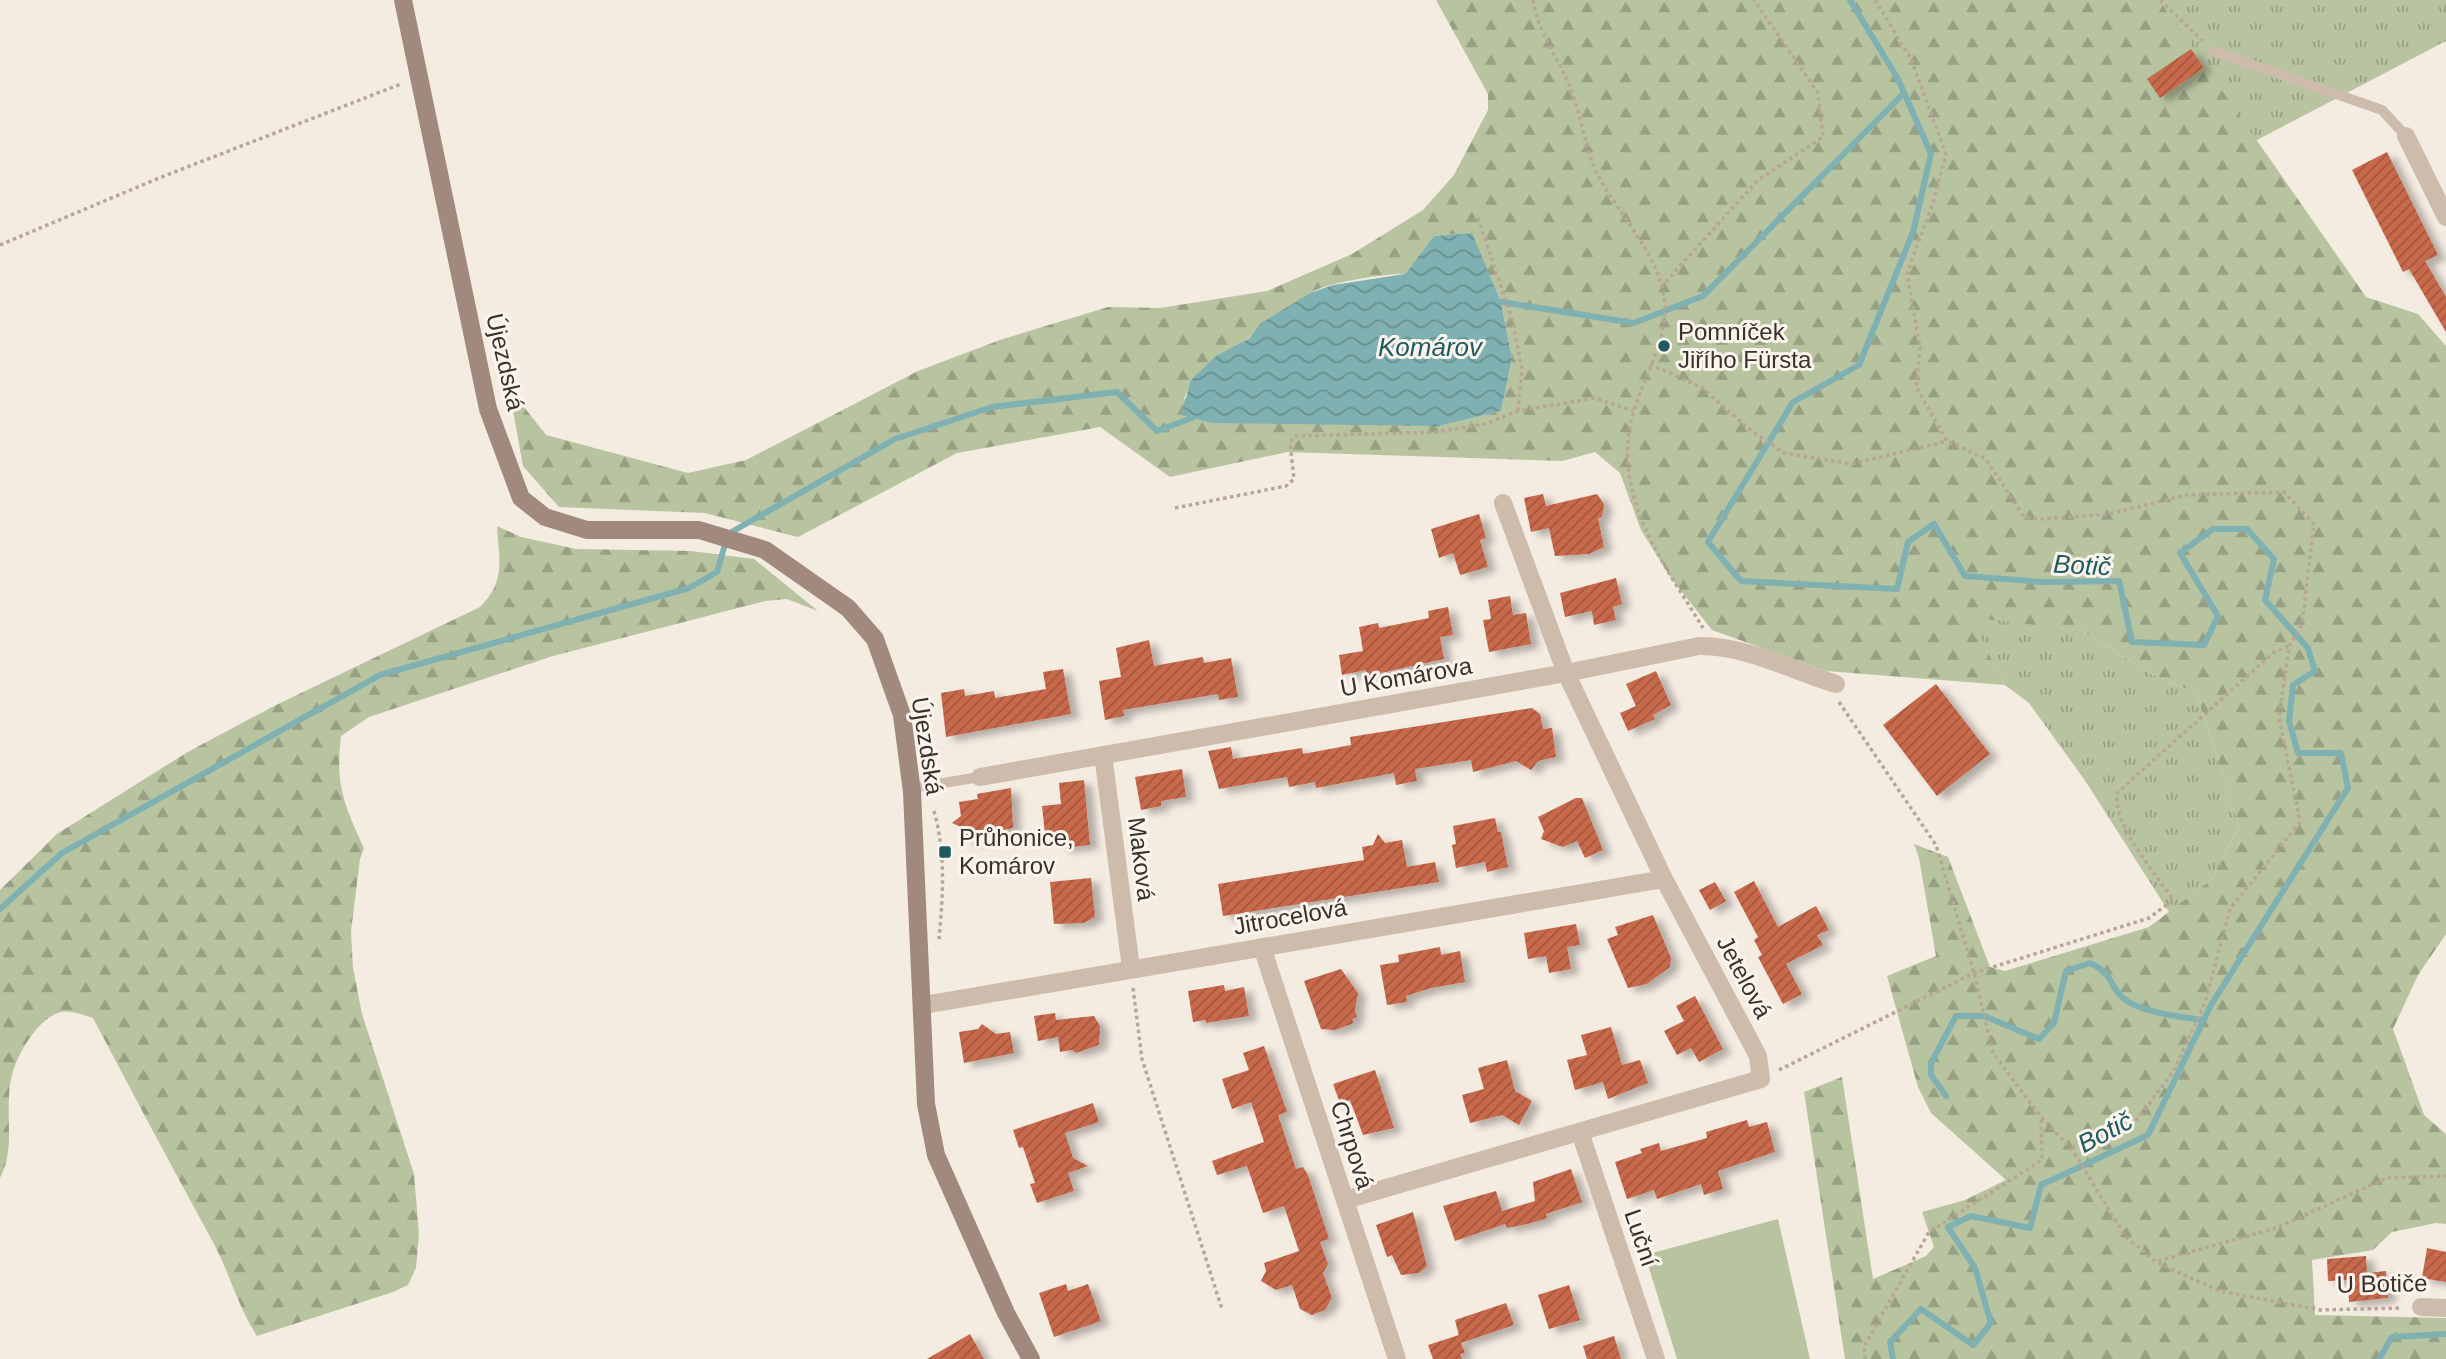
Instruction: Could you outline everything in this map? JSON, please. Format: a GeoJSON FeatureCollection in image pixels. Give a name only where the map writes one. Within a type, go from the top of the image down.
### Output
{"type":"FeatureCollection","features":[{"type":"Feature","properties":{"kind":"street","name":"Újezdská"},"geometry":{"type":"LineString","coordinates":[[404,0],[488,409],[521,498],[545,517],[587,530],[699,530],[765,550],[848,608],[875,639],[902,715],[920,787],[926,1104],[936,1155],[1006,1313],[1031,1359]]}},
{"type":"Feature","properties":{"kind":"street"},"geometry":{"type":"LineString","coordinates":[[2406,136],[2446,218]]}},
{"type":"Feature","properties":{"kind":"street","name":"Jetelová"},"geometry":{"type":"LineString","coordinates":[[1503,503],[1566,673],[1664,879],[1759,1056],[1761,1079]]}},
{"type":"Feature","properties":{"kind":"street","name":"U Komárova"},"geometry":{"type":"LineString","coordinates":[[980,777],[1714,646],[1830,682]]}},
{"type":"Feature","properties":{"kind":"street","name":"Maková"},"geometry":{"type":"LineString","coordinates":[[1103,755],[1131,968]]}},
{"type":"Feature","properties":{"kind":"street","name":"Jitrocelová"},"geometry":{"type":"LineString","coordinates":[[924,1005],[1664,879]]}},
{"type":"Feature","properties":{"kind":"street","name":"Chrpová"},"geometry":{"type":"LineString","coordinates":[[1262,947],[1397,1359]]}},
{"type":"Feature","properties":{"kind":"street"},"geometry":{"type":"LineString","coordinates":[[1345,1200],[1761,1079]]}},
{"type":"Feature","properties":{"kind":"street","name":"Luční"},"geometry":{"type":"LineString","coordinates":[[1580,1132],[1656,1359]]}},
{"type":"Feature","properties":{"kind":"street","name":"U Botiče"},"geometry":{"type":"LineString","coordinates":[[2421,1307],[2446,1308]]}},
{"type":"Feature","properties":{"kind":"lane"},"geometry":{"type":"LineString","coordinates":[[2213,51],[2382,110],[2406,136]]}},
{"type":"Feature","properties":{"kind":"lane"},"geometry":{"type":"LineString","coordinates":[[920,787],[980,777]]}},
{"type":"Feature","properties":{"kind":"path"},"geometry":{"type":"LineString","coordinates":[[1533,0],[1543,38],[1570,86],[1596,171],[1657,271],[1665,303],[1663,327],[1629,424],[1627,470],[1633,500],[1650,540],[1714,646]]}},
{"type":"Feature","properties":{"kind":"path"},"geometry":{"type":"LineString","coordinates":[[1661,286],[1758,180],[1824,137],[1818,93],[1754,0]]}},
{"type":"Feature","properties":{"kind":"path"},"geometry":{"type":"LineString","coordinates":[[1875,0],[1911,59],[1946,154],[1932,206],[1907,273],[1920,348],[1916,387],[1947,441],[1986,459],[2024,517],[2040,519],[2109,514],[2186,495],[2284,492],[2314,524],[2302,624],[2289,646],[2279,718],[2300,822],[2230,909],[2206,1003],[2173,1072],[2132,1126],[2071,1148]]}},
{"type":"Feature","properties":{"kind":"path"},"geometry":{"type":"LineString","coordinates":[[2160,0],[2213,51]]}},
{"type":"Feature","properties":{"kind":"path"},"geometry":{"type":"LineString","coordinates":[[0,245],[159,178],[419,77]]}},
{"type":"Feature","properties":{"kind":"path"},"geometry":{"type":"LineString","coordinates":[[1478,218],[1512,319],[1522,368],[1518,411]]}},
{"type":"Feature","properties":{"kind":"path"},"geometry":{"type":"LineString","coordinates":[[1650,364],[1701,387],[1784,453],[1852,464],[1947,441]]}},
{"type":"Feature","properties":{"kind":"path"},"geometry":{"type":"LineString","coordinates":[[1175,508],[1286,486],[1294,479],[1290,443],[1295,436],[1437,432],[1485,424],[1518,411],[1595,398],[1633,411]]}},
{"type":"Feature","properties":{"kind":"path"},"geometry":{"type":"LineString","coordinates":[[1761,1079],[1974,973],[2149,918],[2173,900],[2122,824],[2116,806],[2117,793],[2273,653],[2289,646]]}},
{"type":"Feature","properties":{"kind":"path","name":"U Botiče"},"geometry":{"type":"LineString","coordinates":[[1830,682],[1936,845],[1974,973],[1993,1053],[2041,1117],[2071,1148],[2126,1237],[2156,1262],[2219,1291],[2320,1310],[2421,1307]]}},
{"type":"Feature","properties":{"kind":"path"},"geometry":{"type":"LineString","coordinates":[[920,787],[942,839],[944,890],[939,945]]}},
{"type":"Feature","properties":{"kind":"path"},"geometry":{"type":"LineString","coordinates":[[1131,968],[1142,1059],[1222,1309]]}},
{"type":"Feature","properties":{"kind":"path"},"geometry":{"type":"LineString","coordinates":[[1865,1359],[1864,1346],[1928,1232],[2042,1160],[2041,1117]]}},
{"type":"Feature","properties":{"kind":"path"},"geometry":{"type":"LineString","coordinates":[[2156,1262],[2276,1228],[2387,1178],[2446,1176]]}},
{"type":"Feature","properties":{"kind":"green space"},"geometry":{"type":"Polygon","coordinates":[[[1436,0],[2159,0],[2366,297],[2418,314],[2446,346],[2446,934],[2418,975],[2393,1029],[2424,1115],[2446,1134],[2446,1224],[2436,1223],[2392,1232],[2373,1250],[2312,1260],[2315,1315],[2446,1318],[2446,1359],[1845,1359],[1804,1092],[1842,1077],[1873,1279],[1926,1256],[1934,1247],[1922,1212],[1965,1200],[2006,1180],[1931,1113],[1918,1087],[1887,976],[1936,956],[1919,858],[1914,844],[1948,857],[1990,967],[2005,971],[2149,927],[2212,879],[2239,826],[2196,693],[2151,674],[2083,631],[1970,617],[2005,685],[1826,671],[1712,630],[1671,578],[1641,530],[1620,473],[1595,452],[1562,461],[1287,452],[1170,477],[1100,427],[957,453],[798,537],[705,513],[559,507],[523,466],[509,388],[546,435],[688,473],[746,460],[918,371],[1000,340],[1108,307],[1160,308],[1267,291],[1352,254],[1423,210],[1454,175],[1488,110],[1488,94],[1436,0]],[[1471,233],[1434,236],[1405,274],[1356,279],[1329,285],[1310,293],[1204,367],[1184,399],[1439,426],[1501,411],[1512,359],[1501,302],[1471,233]]]}},
{"type":"Feature","properties":{"kind":"green space"},"geometry":{"type":"Polygon","coordinates":[[[2158,0],[2446,0],[2446,41],[2255,141],[2158,0]]]}},
{"type":"Feature","properties":{"kind":"green space"},"geometry":{"type":"Polygon","coordinates":[[[497,526],[521,537],[576,549],[691,551],[754,559],[818,611],[787,599],[765,601],[553,656],[369,717],[341,736],[340,781],[351,819],[364,848],[360,859],[351,931],[353,968],[362,1014],[414,1174],[419,1234],[416,1268],[408,1285],[393,1292],[257,1336],[214,1244],[93,1018],[69,1012],[53,1015],[37,1029],[24,1047],[12,1075],[8,1154],[0,1178],[0,890],[57,834],[186,753],[272,707],[480,607],[494,588],[499,570],[497,526]]]}},
{"type":"Feature","properties":{"kind":"green space"},"geometry":{"type":"Polygon","coordinates":[[[1969,616],[2083,631],[2151,674],[2196,693],[2239,826],[2212,879],[2169,912],[2084,779],[2029,703],[2005,685],[1969,616]]]}},
{"type":"Feature","properties":{"kind":"green space"},"geometry":{"type":"Polygon","coordinates":[[[1778,1219],[1810,1359],[1677,1359],[1645,1255],[1778,1219]]]}},
{"type":"Feature","properties":{"kind":"water","name":"Komárov"},"geometry":{"type":"Polygon","coordinates":[[[1472,233],[1501,302],[1512,359],[1501,411],[1439,426],[1212,423],[1181,415],[1191,380],[1216,356],[1250,338],[1260,324],[1310,293],[1333,285],[1405,274],[1434,236],[1472,233]]]}},
{"type":"Feature","properties":{"kind":"building"},"geometry":{"type":"Polygon","coordinates":[[[2191,49],[2204,68],[2160,98],[2147,79],[2191,49]]]}},
{"type":"Feature","properties":{"kind":"building"},"geometry":{"type":"Polygon","coordinates":[[[2387,152],[2438,255],[2425,261],[2446,297],[2446,332],[2409,269],[2403,272],[2352,170],[2387,152]]]}},
{"type":"Feature","properties":{"kind":"building"},"geometry":{"type":"Polygon","coordinates":[[[1543,494],[1546,506],[1597,494],[1604,504],[1602,517],[1598,518],[1604,547],[1589,554],[1555,556],[1549,528],[1531,532],[1524,498],[1543,494]]]}},
{"type":"Feature","properties":{"kind":"building"},"geometry":{"type":"Polygon","coordinates":[[[1479,514],[1486,538],[1480,540],[1488,567],[1460,575],[1453,553],[1439,558],[1431,529],[1479,514]]]}},
{"type":"Feature","properties":{"kind":"building"},"geometry":{"type":"Polygon","coordinates":[[[1616,578],[1622,604],[1613,607],[1616,620],[1594,625],[1592,611],[1565,617],[1560,593],[1616,578]]]}},
{"type":"Feature","properties":{"kind":"building"},"geometry":{"type":"Polygon","coordinates":[[[1510,596],[1513,615],[1526,613],[1531,644],[1489,652],[1483,620],[1491,619],[1488,600],[1510,596]]]}},
{"type":"Feature","properties":{"kind":"building"},"geometry":{"type":"Polygon","coordinates":[[[1448,607],[1453,635],[1440,637],[1444,659],[1367,676],[1366,670],[1342,675],[1339,655],[1363,651],[1359,627],[1378,623],[1379,628],[1429,618],[1428,611],[1448,607]]]}},
{"type":"Feature","properties":{"kind":"building"},"geometry":{"type":"Polygon","coordinates":[[[1149,640],[1154,666],[1203,657],[1204,663],[1231,658],[1238,697],[1219,700],[1218,694],[1123,710],[1124,716],[1105,720],[1099,681],[1121,677],[1116,648],[1149,640]]]}},
{"type":"Feature","properties":{"kind":"building"},"geometry":{"type":"Polygon","coordinates":[[[1063,669],[1071,714],[946,737],[941,693],[964,689],[965,696],[994,691],[995,698],[1046,689],[1043,672],[1063,669]]]}},
{"type":"Feature","properties":{"kind":"building"},"geometry":{"type":"Polygon","coordinates":[[[1656,671],[1671,705],[1653,715],[1655,719],[1628,731],[1620,713],[1636,706],[1626,684],[1656,671]]]}},
{"type":"Feature","properties":{"kind":"building"},"geometry":{"type":"Polygon","coordinates":[[[1936,684],[1990,754],[1937,796],[1883,725],[1936,684]]]}},
{"type":"Feature","properties":{"kind":"building"},"geometry":{"type":"Polygon","coordinates":[[[1532,708],[1540,714],[1543,729],[1552,728],[1556,757],[1538,761],[1531,770],[1516,761],[1473,772],[1471,760],[1415,769],[1417,781],[1396,785],[1394,773],[1316,788],[1315,782],[1289,787],[1287,777],[1219,789],[1208,751],[1231,747],[1233,759],[1302,748],[1303,754],[1351,745],[1350,737],[1532,708]]]}},
{"type":"Feature","properties":{"kind":"building"},"geometry":{"type":"Polygon","coordinates":[[[1182,769],[1186,797],[1161,801],[1161,806],[1141,810],[1135,777],[1182,769]]]}},
{"type":"Feature","properties":{"kind":"building"},"geometry":{"type":"Polygon","coordinates":[[[1084,780],[1090,845],[1062,848],[1061,834],[1045,834],[1042,806],[1061,804],[1059,783],[1084,780]]]}},
{"type":"Feature","properties":{"kind":"building"},"geometry":{"type":"Polygon","coordinates":[[[1011,788],[1013,828],[985,833],[986,838],[966,841],[963,828],[952,823],[961,816],[959,802],[978,799],[977,794],[1011,788]]]}},
{"type":"Feature","properties":{"kind":"building"},"geometry":{"type":"Polygon","coordinates":[[[1576,798],[1582,798],[1603,850],[1585,858],[1577,841],[1563,847],[1541,839],[1544,831],[1538,817],[1576,798]]]}},
{"type":"Feature","properties":{"kind":"building"},"geometry":{"type":"Polygon","coordinates":[[[1495,818],[1498,832],[1501,832],[1508,867],[1487,872],[1485,862],[1456,868],[1452,845],[1456,844],[1453,826],[1495,818]]]}},
{"type":"Feature","properties":{"kind":"building"},"geometry":{"type":"Polygon","coordinates":[[[1378,834],[1385,843],[1402,840],[1407,867],[1435,862],[1439,882],[1223,916],[1218,884],[1364,860],[1362,847],[1373,845],[1378,834]]]}},
{"type":"Feature","properties":{"kind":"building"},"geometry":{"type":"Polygon","coordinates":[[[1091,878],[1095,917],[1084,923],[1054,924],[1050,882],[1091,878]]]}},
{"type":"Feature","properties":{"kind":"building"},"geometry":{"type":"Polygon","coordinates":[[[1754,881],[1778,927],[1816,906],[1829,930],[1817,935],[1823,945],[1786,964],[1802,994],[1783,1004],[1758,957],[1762,955],[1754,940],[1758,937],[1734,892],[1754,881]]]}},
{"type":"Feature","properties":{"kind":"building"},"geometry":{"type":"Polygon","coordinates":[[[1715,882],[1726,901],[1710,910],[1699,890],[1715,882]]]}},
{"type":"Feature","properties":{"kind":"building"},"geometry":{"type":"Polygon","coordinates":[[[1653,915],[1671,958],[1670,967],[1647,984],[1628,988],[1607,939],[1618,935],[1615,927],[1653,915]]]}},
{"type":"Feature","properties":{"kind":"building"},"geometry":{"type":"Polygon","coordinates":[[[1576,924],[1580,945],[1567,947],[1571,969],[1549,973],[1546,956],[1528,959],[1524,933],[1576,924]]]}},
{"type":"Feature","properties":{"kind":"building"},"geometry":{"type":"Polygon","coordinates":[[[1440,947],[1441,955],[1460,951],[1465,982],[1431,988],[1406,996],[1407,1002],[1387,1005],[1380,965],[1399,962],[1398,955],[1440,947]]]}},
{"type":"Feature","properties":{"kind":"building"},"geometry":{"type":"Polygon","coordinates":[[[1341,969],[1358,993],[1355,1010],[1357,1017],[1352,1019],[1354,1023],[1335,1030],[1321,1029],[1304,981],[1341,969]]]}},
{"type":"Feature","properties":{"kind":"building"},"geometry":{"type":"Polygon","coordinates":[[[1224,985],[1225,991],[1244,987],[1249,1016],[1206,1023],[1206,1020],[1193,1022],[1188,991],[1224,985]]]}},
{"type":"Feature","properties":{"kind":"building"},"geometry":{"type":"Polygon","coordinates":[[[1695,996],[1723,1049],[1699,1062],[1691,1048],[1677,1055],[1664,1031],[1684,1021],[1676,1006],[1695,996]]]}},
{"type":"Feature","properties":{"kind":"building"},"geometry":{"type":"Polygon","coordinates":[[[1055,1013],[1056,1020],[1094,1016],[1100,1026],[1099,1045],[1076,1053],[1072,1050],[1060,1052],[1058,1037],[1038,1041],[1034,1016],[1055,1013]]]}},
{"type":"Feature","properties":{"kind":"building"},"geometry":{"type":"Polygon","coordinates":[[[982,1024],[996,1034],[1010,1032],[1014,1053],[964,1063],[959,1032],[978,1029],[982,1024]]]}},
{"type":"Feature","properties":{"kind":"building"},"geometry":{"type":"Polygon","coordinates":[[[1611,1027],[1622,1065],[1640,1060],[1648,1083],[1608,1099],[1603,1082],[1575,1090],[1567,1060],[1587,1055],[1581,1035],[1611,1027]]]}},
{"type":"Feature","properties":{"kind":"building"},"geometry":{"type":"Polygon","coordinates":[[[1264,1046],[1287,1112],[1278,1115],[1296,1169],[1303,1167],[1308,1175],[1329,1239],[1320,1242],[1328,1264],[1323,1273],[1332,1298],[1325,1310],[1312,1315],[1300,1309],[1292,1285],[1276,1290],[1261,1281],[1266,1271],[1264,1263],[1299,1251],[1284,1206],[1263,1213],[1247,1166],[1217,1175],[1212,1161],[1264,1142],[1251,1102],[1232,1109],[1222,1079],[1249,1070],[1243,1053],[1264,1046]]]}},
{"type":"Feature","properties":{"kind":"building"},"geometry":{"type":"Polygon","coordinates":[[[1507,1060],[1515,1091],[1532,1101],[1519,1125],[1502,1115],[1470,1123],[1462,1095],[1484,1089],[1478,1068],[1507,1060]]]}},
{"type":"Feature","properties":{"kind":"building"},"geometry":{"type":"Polygon","coordinates":[[[1375,1070],[1394,1128],[1363,1135],[1350,1100],[1340,1103],[1333,1084],[1375,1070]]]}},
{"type":"Feature","properties":{"kind":"building"},"geometry":{"type":"Polygon","coordinates":[[[1093,1103],[1099,1122],[1065,1133],[1073,1158],[1088,1166],[1068,1173],[1074,1191],[1037,1203],[1030,1184],[1035,1183],[1023,1147],[1019,1148],[1013,1130],[1093,1103]]]}},
{"type":"Feature","properties":{"kind":"building"},"geometry":{"type":"Polygon","coordinates":[[[1747,1120],[1749,1127],[1767,1122],[1775,1152],[1718,1171],[1723,1189],[1704,1195],[1701,1184],[1657,1199],[1654,1190],[1627,1199],[1615,1162],[1642,1153],[1640,1149],[1659,1143],[1661,1151],[1707,1138],[1706,1132],[1747,1120]]]}},
{"type":"Feature","properties":{"kind":"building"},"geometry":{"type":"Polygon","coordinates":[[[1571,1169],[1582,1202],[1546,1214],[1547,1218],[1532,1223],[1507,1228],[1505,1224],[1455,1241],[1443,1206],[1496,1191],[1502,1211],[1535,1201],[1533,1182],[1571,1169]]]}},
{"type":"Feature","properties":{"kind":"building"},"geometry":{"type":"Polygon","coordinates":[[[1413,1212],[1427,1266],[1419,1273],[1401,1275],[1392,1255],[1387,1257],[1376,1225],[1413,1212]]]}},
{"type":"Feature","properties":{"kind":"building"},"geometry":{"type":"Polygon","coordinates":[[[2427,1248],[2446,1252],[2446,1282],[2422,1278],[2427,1248]]]}},
{"type":"Feature","properties":{"kind":"building"},"geometry":{"type":"Polygon","coordinates":[[[2366,1256],[2367,1273],[2386,1271],[2388,1298],[2349,1302],[2348,1280],[2328,1281],[2327,1259],[2366,1256]]]}},
{"type":"Feature","properties":{"kind":"building"},"geometry":{"type":"Polygon","coordinates":[[[1066,1284],[1068,1291],[1088,1284],[1101,1321],[1054,1337],[1039,1293],[1066,1284]]]}},
{"type":"Feature","properties":{"kind":"building"},"geometry":{"type":"Polygon","coordinates":[[[1569,1285],[1580,1320],[1549,1329],[1538,1295],[1569,1285]]]}},
{"type":"Feature","properties":{"kind":"building"},"geometry":{"type":"Polygon","coordinates":[[[1506,1303],[1514,1325],[1461,1343],[1465,1353],[1460,1354],[1462,1359],[1433,1359],[1428,1345],[1459,1335],[1455,1320],[1506,1303]]]}},
{"type":"Feature","properties":{"kind":"building"},"geometry":{"type":"Polygon","coordinates":[[[970,1334],[984,1359],[927,1359],[970,1334]]]}},
{"type":"Feature","properties":{"kind":"building"},"geometry":{"type":"Polygon","coordinates":[[[1614,1336],[1621,1359],[1587,1359],[1583,1346],[1614,1336]]]}},
{"type":"Feature","properties":{"kind":"waterway","name":"Botič"},"geometry":{"type":"LineString","coordinates":[[1850,0],[1898,79],[1931,154],[1913,232],[1859,365],[1793,402],[1708,542],[1741,581],[1897,589],[1908,542],[1934,524],[1965,576],[2043,582],[2119,581],[2132,642],[2204,645],[2218,616],[2180,553],[2213,529],[2247,529],[2274,559],[2265,600],[2308,648],[2315,671],[2293,685],[2289,721],[2298,753],[2341,753],[2348,788],[2211,1005],[2148,1135],[2041,1185],[2030,1228],[1971,1216],[1948,1227],[1975,1268],[1991,1323],[1973,1345],[1921,1309],[1890,1342],[1893,1359]]}},
{"type":"Feature","properties":{"kind":"waterway"},"geometry":{"type":"LineString","coordinates":[[1501,302],[1634,323],[1703,296],[1904,93]]}},
{"type":"Feature","properties":{"kind":"waterway"},"geometry":{"type":"LineString","coordinates":[[0,909],[62,853],[380,675],[689,588],[717,572],[728,534],[895,439],[992,407],[1117,392],[1157,431],[1192,418]]}},
{"type":"Feature","properties":{"kind":"waterway"},"geometry":{"type":"LineString","coordinates":[[1946,1096],[1931,1075],[1931,1063],[1956,1016],[1984,1016],[2039,1039],[2054,1023],[2066,971],[2090,963],[2104,972],[2118,993],[2131,1003],[2162,1014],[2203,1020]]}},
{"type":"Feature","properties":{"kind":"waterway","name":"Botič"},"geometry":{"type":"LineString","coordinates":[[2379,1359],[2392,1337],[2446,1334]]}},
{"type":"Feature","properties":{"kind":"place","name":"Pomníček Jiřího Fürsta"},"geometry":{"type":"Point","coordinates":[1664,346]}},
{"type":"Feature","properties":{"kind":"place","name":"Průhonice, Komárov"},"geometry":{"type":"Point","coordinates":[945,852]}}]}
